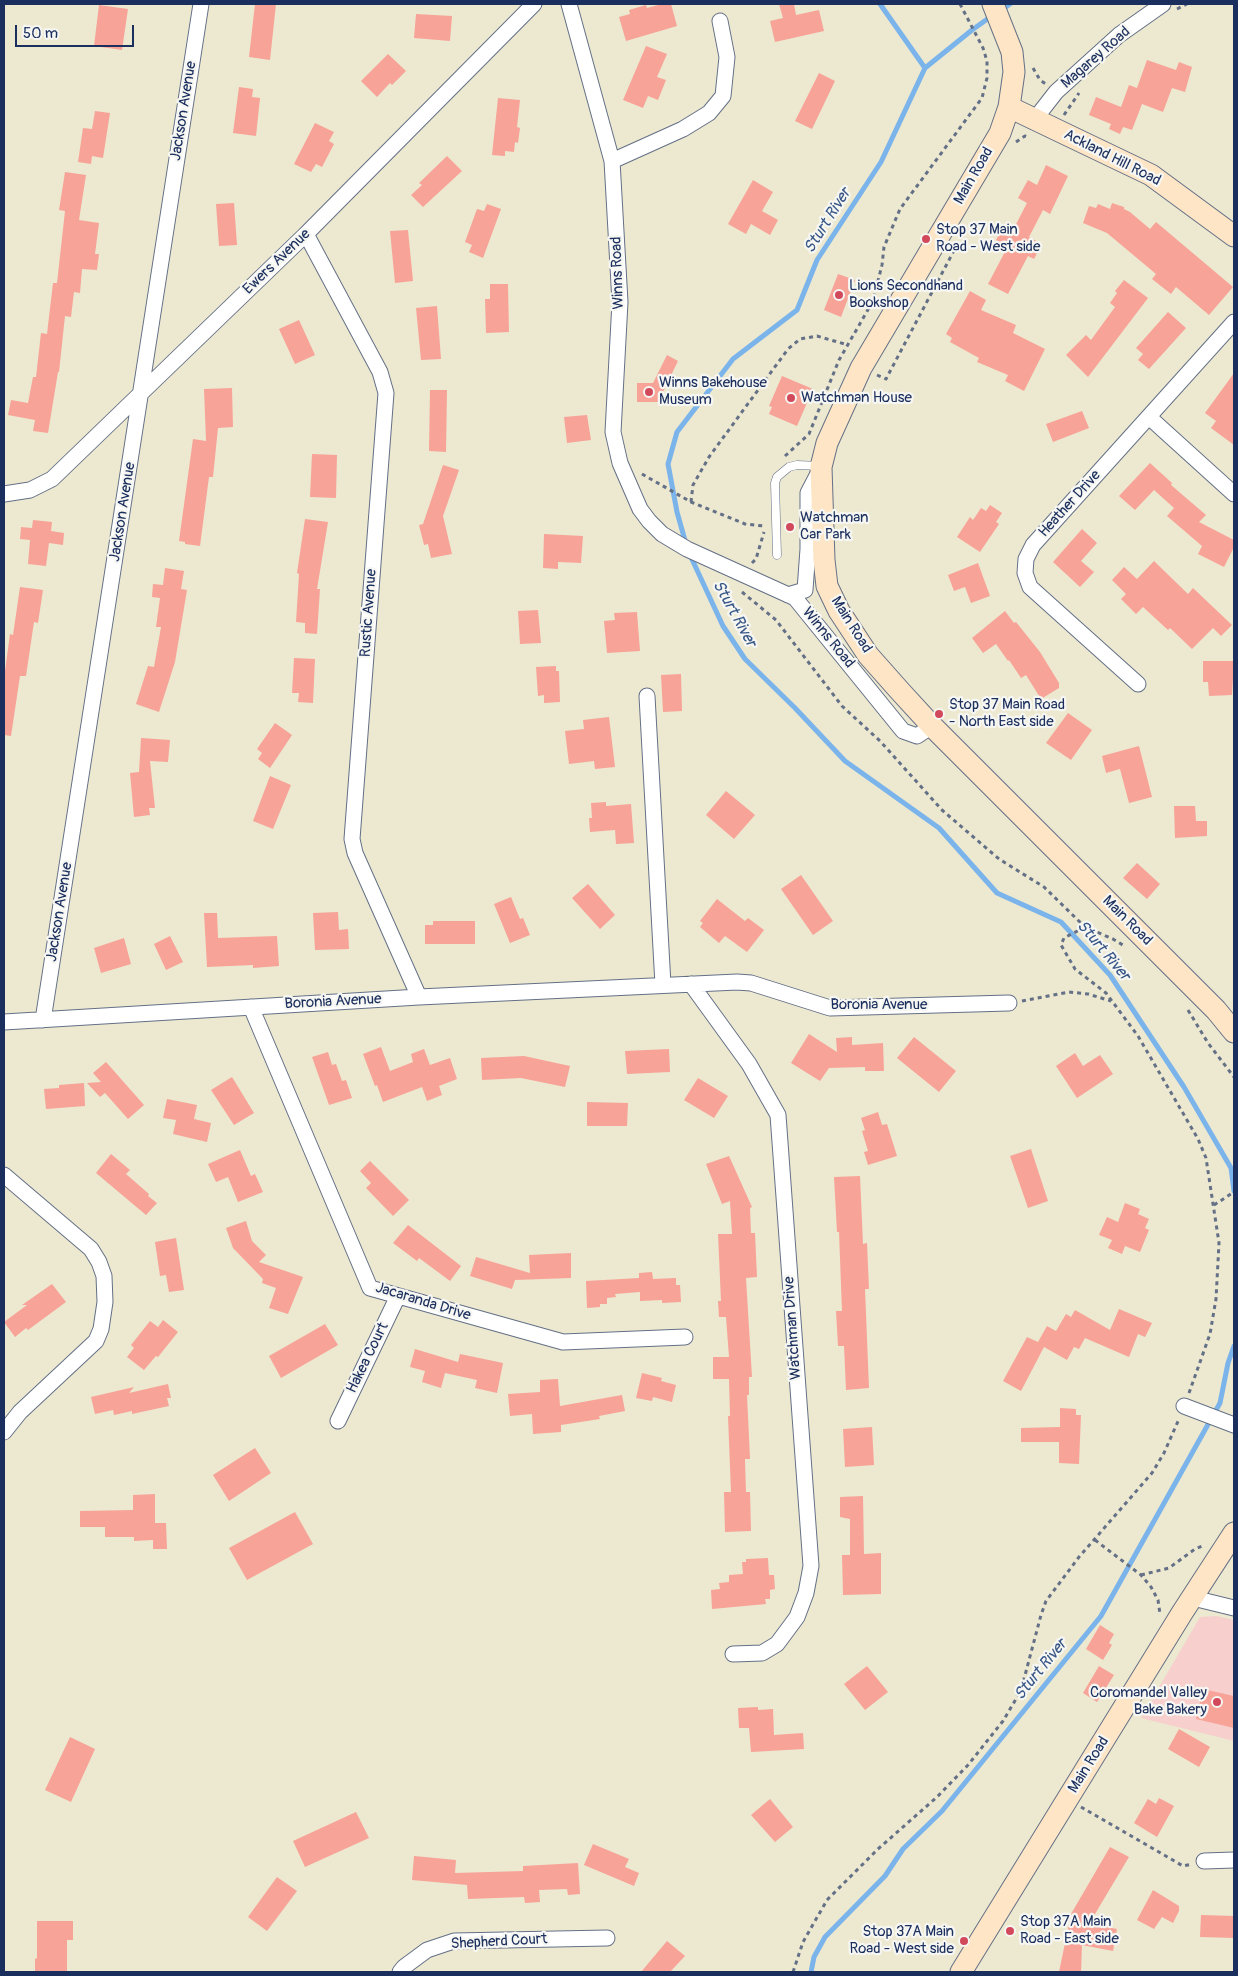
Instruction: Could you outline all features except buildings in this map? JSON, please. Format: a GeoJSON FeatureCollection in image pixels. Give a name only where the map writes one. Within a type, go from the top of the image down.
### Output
{"type":"FeatureCollection","features":[{"type":"Feature","properties":{"kind":"main road","name":"Main Road"},"geometry":{"type":"LineString","coordinates":[[996,13],[1012,52],[1014,72],[1009,107],[1000,133],[862,368],[827,442],[821,466],[824,560],[827,586],[839,612],[868,654],[932,726],[1209,1003],[1234,1032]]}},
{"type":"Feature","properties":{"kind":"main road","name":"Ackland Hill Road"},"geometry":{"type":"LineString","coordinates":[[1009,107],[1151,175],[1234,236]]}},
{"type":"Feature","properties":{"kind":"main road","name":"Main Road"},"geometry":{"type":"LineString","coordinates":[[961,1972],[1234,1533]]}},
{"type":"Feature","properties":{"kind":"street","name":"Jackson Avenue"},"geometry":{"type":"LineString","coordinates":[[43,1020],[201,4]]}},
{"type":"Feature","properties":{"kind":"street","name":"Ewers Avenue"},"geometry":{"type":"LineString","coordinates":[[4,494],[30,490],[52,479],[306,234],[534,4]]}},
{"type":"Feature","properties":{"kind":"street","name":"Winns Road"},"geometry":{"type":"LineString","coordinates":[[569,4],[612,161],[620,302],[613,432],[620,463],[640,509],[649,522],[662,534],[703,557],[796,598],[903,730],[917,736],[932,726]]}},
{"type":"Feature","properties":{"kind":"street","name":"Magarey Road"},"geometry":{"type":"LineString","coordinates":[[1035,119],[1056,92],[1119,36],[1163,4]]}},
{"type":"Feature","properties":{"kind":"street"},"geometry":{"type":"LineString","coordinates":[[612,161],[684,130],[709,113],[723,96],[727,57],[720,21]]}},
{"type":"Feature","properties":{"kind":"street","name":"Rustic Avenue"},"geometry":{"type":"LineString","coordinates":[[306,234],[380,372],[386,393],[352,839],[355,853],[419,997]]}},
{"type":"Feature","properties":{"kind":"street","name":"Heather Drive"},"geometry":{"type":"LineString","coordinates":[[1138,684],[1030,588],[1025,573],[1026,559],[1033,546],[1234,322]]}},
{"type":"Feature","properties":{"kind":"street"},"geometry":{"type":"LineString","coordinates":[[1149,417],[1234,494]]}},
{"type":"Feature","properties":{"kind":"street"},"geometry":{"type":"LineString","coordinates":[[788,595],[805,590],[808,549],[808,494],[821,466]]}},
{"type":"Feature","properties":{"kind":"street"},"geometry":{"type":"LineString","coordinates":[[647,696],[663,985]]}},
{"type":"Feature","properties":{"kind":"street","name":"Boronia Avenue"},"geometry":{"type":"LineString","coordinates":[[4,1022],[419,997],[737,982],[751,983],[830,1008],[1009,1003]]}},
{"type":"Feature","properties":{"kind":"street","name":"Watchman Drive"},"geometry":{"type":"LineString","coordinates":[[691,984],[750,1064],[778,1115],[811,1566],[806,1593],[797,1617],[777,1644],[762,1653],[733,1654]]}},
{"type":"Feature","properties":{"kind":"street","name":"Jacaranda Drive"},"geometry":{"type":"LineString","coordinates":[[251,1007],[370,1288],[563,1342],[685,1337]]}},
{"type":"Feature","properties":{"kind":"street"},"geometry":{"type":"LineString","coordinates":[[4,1175],[91,1249],[99,1262],[104,1276],[105,1302],[101,1330],[96,1341],[20,1412],[4,1432]]}},
{"type":"Feature","properties":{"kind":"street","name":"Hakea Court"},"geometry":{"type":"LineString","coordinates":[[338,1420],[398,1296]]}},
{"type":"Feature","properties":{"kind":"street"},"geometry":{"type":"LineString","coordinates":[[1184,1406],[1231,1424]]}},
{"type":"Feature","properties":{"kind":"street"},"geometry":{"type":"LineString","coordinates":[[1193,1598],[1234,1608]]}},
{"type":"Feature","properties":{"kind":"street"},"geometry":{"type":"LineString","coordinates":[[1204,1861],[1234,1860]]}},
{"type":"Feature","properties":{"kind":"street","name":"Shepherd Court"},"geometry":{"type":"LineString","coordinates":[[400,1972],[427,1950],[454,1941],[607,1938]]}},
{"type":"Feature","properties":{"kind":"lane"},"geometry":{"type":"LineString","coordinates":[[777,555],[775,483],[777,477],[789,467],[797,465],[821,466]]}},
{"type":"Feature","properties":{"kind":"path"},"geometry":{"type":"LineString","coordinates":[[839,360],[873,301],[880,275],[884,247],[900,209],[982,98],[987,78],[987,61],[983,48],[960,4]]}},
{"type":"Feature","properties":{"kind":"path"},"geometry":{"type":"LineString","coordinates":[[1030,64],[1040,80],[1056,92],[1068,108],[1065,113]]}},
{"type":"Feature","properties":{"kind":"path"},"geometry":{"type":"LineString","coordinates":[[692,502],[693,485],[710,457],[788,349],[800,339],[817,336],[848,345]]}},
{"type":"Feature","properties":{"kind":"path"},"geometry":{"type":"LineString","coordinates":[[645,476],[692,502],[745,524],[764,526]]}},
{"type":"Feature","properties":{"kind":"path"},"geometry":{"type":"LineString","coordinates":[[793,1972],[803,1942],[827,1900],[902,1827],[937,1797],[968,1765],[1003,1721],[1021,1686],[1046,1601],[1079,1557],[1152,1473],[1164,1453],[1184,1406],[1210,1334],[1216,1299],[1219,1243],[1206,1158],[1198,1139],[1138,1036],[1106,993],[1075,969],[1061,945],[1064,938],[1085,927]]}},
{"type":"Feature","properties":{"kind":"path"},"geometry":{"type":"LineString","coordinates":[[1009,1003],[1069,992],[1088,994],[1112,1001]]}},
{"type":"Feature","properties":{"kind":"path"},"geometry":{"type":"LineString","coordinates":[[1214,1205],[1234,1192]]}},
{"type":"Feature","properties":{"kind":"path"},"geometry":{"type":"LineString","coordinates":[[1141,1575],[1169,1568],[1194,1549],[1234,1533]]}},
{"type":"Feature","properties":{"kind":"path"},"geometry":{"type":"LineString","coordinates":[[1095,1540],[1141,1575],[1151,1587],[1158,1600],[1160,1614],[1176,1624]]}},
{"type":"Feature","properties":{"kind":"path"},"geometry":{"type":"LineString","coordinates":[[1068,1800],[1183,1866],[1204,1861]]}},
{"type":"Feature","properties":{"kind":"shaded area"},"geometry":{"type":"Polygon","coordinates":[[[1216,1616],[1234,1620],[1234,1741],[1141,1718],[1200,1617],[1216,1616]]]}},
{"type":"Feature","properties":{"kind":"waterway"},"geometry":{"type":"LineString","coordinates":[[880,4],[925,68]]}},
{"type":"Feature","properties":{"kind":"waterway","name":"Sturt River"},"geometry":{"type":"LineString","coordinates":[[1000,11],[1010,4]]}},
{"type":"Feature","properties":{"kind":"waterway","name":"Sturt River"},"geometry":{"type":"LineString","coordinates":[[686,544],[677,512],[668,464],[677,432],[733,359],[797,310],[817,260],[881,162],[925,68],[993,15]]}},
{"type":"Feature","properties":{"kind":"waterway","name":"Sturt River"},"geometry":{"type":"LineString","coordinates":[[690,555],[723,626],[745,659],[845,761],[939,828],[997,893],[1061,922],[1110,975],[1184,1087],[1231,1168],[1234,1191]]}},
{"type":"Feature","properties":{"kind":"waterway","name":"Sturt River"},"geometry":{"type":"LineString","coordinates":[[811,1972],[814,1957],[825,1937],[885,1876],[903,1849],[942,1811],[1101,1616],[1220,1403],[1228,1363],[1234,1346]]}},
{"type":"Feature","properties":{"kind":"place","name":"Stop 37 Main Road - West side"},"geometry":{"type":"Point","coordinates":[926,239]}},
{"type":"Feature","properties":{"kind":"place","name":"Lions Secondhand Bookshop"},"geometry":{"type":"Point","coordinates":[839,295]}},
{"type":"Feature","properties":{"kind":"place","name":"Winns Bakehouse Museum"},"geometry":{"type":"Point","coordinates":[649,392]}},
{"type":"Feature","properties":{"kind":"place","name":"Watchman House"},"geometry":{"type":"Point","coordinates":[791,398]}},
{"type":"Feature","properties":{"kind":"place","name":"Watchman Car Park"},"geometry":{"type":"Point","coordinates":[790,527]}},
{"type":"Feature","properties":{"kind":"place","name":"Stop 37 Main Road - North East side"},"geometry":{"type":"Point","coordinates":[939,714]}},
{"type":"Feature","properties":{"kind":"place","name":"Coromandel Valley Bake Bakery"},"geometry":{"type":"Point","coordinates":[1217,1702]}},
{"type":"Feature","properties":{"kind":"place","name":"Stop 37A Main Road - East side"},"geometry":{"type":"Point","coordinates":[1010,1931]}},
{"type":"Feature","properties":{"kind":"place","name":"Stop 37A Main Road - West side"},"geometry":{"type":"Point","coordinates":[964,1941]}}]}
